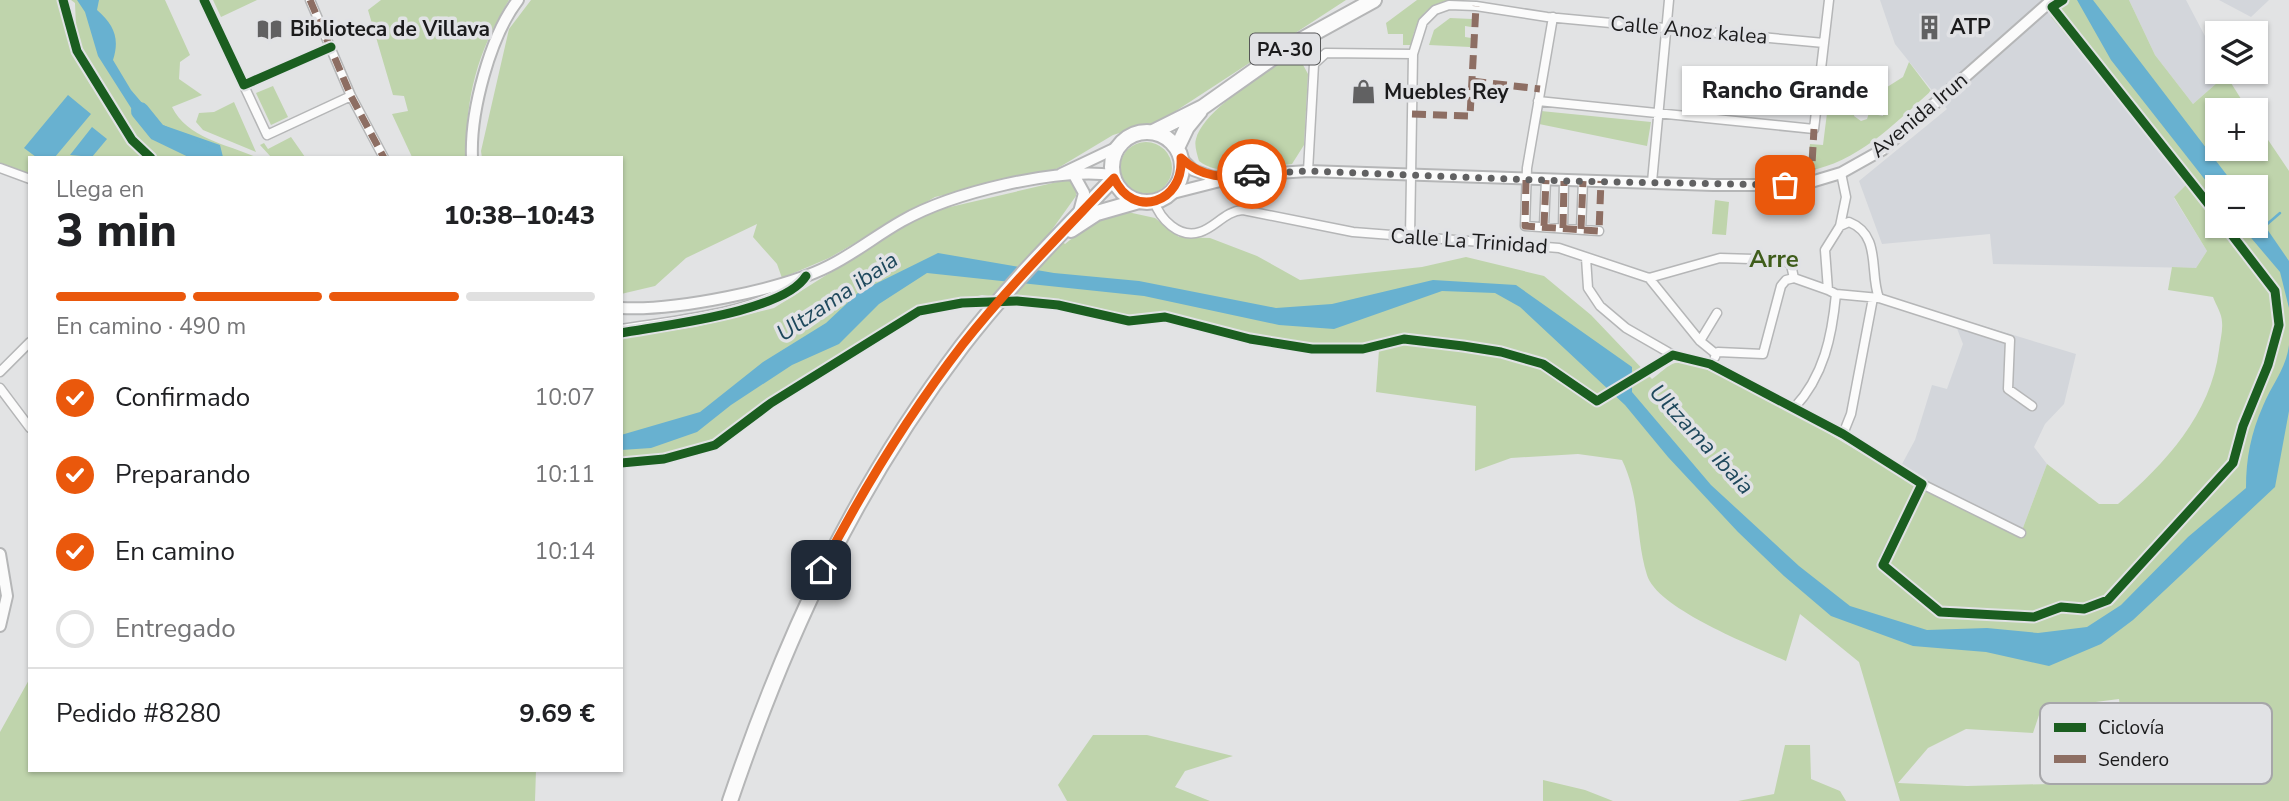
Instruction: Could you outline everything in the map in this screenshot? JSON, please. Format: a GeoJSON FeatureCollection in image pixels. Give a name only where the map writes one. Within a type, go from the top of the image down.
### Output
{"type":"FeatureCollection","features":[{"type":"Feature","properties":{"kind":"highway","name":"PA-30"},"geometry":{"type":"LineString","coordinates":[[1120,146],[1134,134],[1153,132],[1203,107],[1285,49],[1374,0]]}},
{"type":"Feature","properties":{"kind":"highway","name":"PA-30"},"geometry":{"type":"LineString","coordinates":[[1169,194],[1182,171],[1179,153],[1187,127],[1203,107]]}},
{"type":"Feature","properties":{"kind":"highway"},"geometry":{"type":"LineString","coordinates":[[1153,132],[1167,138],[1179,153]]}},
{"type":"Feature","properties":{"kind":"highway"},"geometry":{"type":"LineString","coordinates":[[1120,146],[1112,162],[1114,176],[1124,193],[1139,201]]}},
{"type":"Feature","properties":{"kind":"highway"},"geometry":{"type":"LineString","coordinates":[[730,801],[795,627],[846,522],[925,396],[975,330],[1114,176]]}},
{"type":"Feature","properties":{"kind":"highway"},"geometry":{"type":"LineString","coordinates":[[1056,241],[1097,213],[1139,201],[1154,201],[1169,194]]}},
{"type":"Feature","properties":{"kind":"street"},"geometry":{"type":"LineString","coordinates":[[204,0],[267,135],[351,96]]}},
{"type":"Feature","properties":{"kind":"street"},"geometry":{"type":"LineString","coordinates":[[310,0],[351,96],[383,156]]}},
{"type":"Feature","properties":{"kind":"street"},"geometry":{"type":"LineString","coordinates":[[472,156],[474,109],[485,71],[518,0]]}},
{"type":"Feature","properties":{"kind":"street"},"geometry":{"type":"LineString","coordinates":[[1652,182],[1669,0]]}},
{"type":"Feature","properties":{"kind":"street"},"geometry":{"type":"LineString","coordinates":[[1538,101],[1814,129],[1829,0]]}},
{"type":"Feature","properties":{"kind":"street","name":"Avenida Irun"},"geometry":{"type":"LineString","coordinates":[[1233,177],[1272,171],[1308,171],[1526,180],[1785,185],[1841,173],[1882,150],[2050,1]]}},
{"type":"Feature","properties":{"kind":"street","name":"Calle Anoz kalea"},"geometry":{"type":"LineString","coordinates":[[1410,237],[1413,54],[1423,22],[1435,10],[1449,5],[1824,43]]}},
{"type":"Feature","properties":{"kind":"street"},"geometry":{"type":"LineString","coordinates":[[1553,17],[1526,180],[1525,226],[1599,230]]}},
{"type":"Feature","properties":{"kind":"street"},"geometry":{"type":"LineString","coordinates":[[244,85],[331,47]]}},
{"type":"Feature","properties":{"kind":"street"},"geometry":{"type":"LineString","coordinates":[[1308,171],[1314,64],[1319,56],[1326,53],[1413,54]]}},
{"type":"Feature","properties":{"kind":"street"},"geometry":{"type":"LineString","coordinates":[[1055,177],[1120,146]]}},
{"type":"Feature","properties":{"kind":"street"},"geometry":{"type":"LineString","coordinates":[[1179,153],[1193,170],[1203,174],[1233,177]]}},
{"type":"Feature","properties":{"kind":"street"},"geometry":{"type":"LineString","coordinates":[[0,168],[28,177]]}},
{"type":"Feature","properties":{"kind":"street"},"geometry":{"type":"LineString","coordinates":[[623,330],[771,298],[903,220],[941,202],[1055,177],[1090,172],[1114,176]]}},
{"type":"Feature","properties":{"kind":"street"},"geometry":{"type":"LineString","coordinates":[[1794,408],[1821,371],[1832,292],[1825,250],[1840,226],[1846,197],[1841,173]]}},
{"type":"Feature","properties":{"kind":"street"},"geometry":{"type":"LineString","coordinates":[[1074,175],[1084,193],[1079,212]]}},
{"type":"Feature","properties":{"kind":"street"},"geometry":{"type":"LineString","coordinates":[[1169,194],[1214,185],[1233,177]]}},
{"type":"Feature","properties":{"kind":"street"},"geometry":{"type":"LineString","coordinates":[[1544,226],[1546,180]]}},
{"type":"Feature","properties":{"kind":"street"},"geometry":{"type":"LineString","coordinates":[[1563,228],[1564,181]]}},
{"type":"Feature","properties":{"kind":"street"},"geometry":{"type":"LineString","coordinates":[[1581,229],[1583,181]]}},
{"type":"Feature","properties":{"kind":"street","name":"Calle La Trinidad"},"geometry":{"type":"LineString","coordinates":[[1154,201],[1158,214],[1171,226],[1184,232],[1199,232],[1234,210],[1243,209],[1353,232],[1559,248],[1649,278]]}},
{"type":"Feature","properties":{"kind":"street"},"geometry":{"type":"LineString","coordinates":[[1840,226],[1849,222],[1857,225],[1872,246],[1876,298],[1851,414],[1843,434]]}},
{"type":"Feature","properties":{"kind":"street"},"geometry":{"type":"LineString","coordinates":[[1586,258],[1588,288],[1600,306],[1626,328],[1673,355],[1710,364],[1843,434],[1922,484],[2021,533]]}},
{"type":"Feature","properties":{"kind":"street"},"geometry":{"type":"LineString","coordinates":[[1716,354],[1700,341],[1649,278],[1720,258],[1784,260],[1791,265],[1794,278]]}},
{"type":"Feature","properties":{"kind":"street"},"geometry":{"type":"LineString","coordinates":[[623,308],[681,304],[806,276]]}},
{"type":"Feature","properties":{"kind":"street"},"geometry":{"type":"LineString","coordinates":[[1710,364],[1718,352],[1763,354],[1781,286],[1786,280],[1794,278],[1832,292],[1876,298],[2010,340],[2008,389],[2032,406]]}},
{"type":"Feature","properties":{"kind":"street"},"geometry":{"type":"LineString","coordinates":[[1700,341],[1717,313]]}},
{"type":"Feature","properties":{"kind":"street"},"geometry":{"type":"LineString","coordinates":[[0,372],[28,344]]}},
{"type":"Feature","properties":{"kind":"street"},"geometry":{"type":"LineString","coordinates":[[0,388],[28,425]]}},
{"type":"Feature","properties":{"kind":"street"},"geometry":{"type":"LineString","coordinates":[[1885,558],[1922,484]]}},
{"type":"Feature","properties":{"kind":"street"},"geometry":{"type":"LineString","coordinates":[[0,554],[7,596],[0,626]]}},
{"type":"Feature","properties":{"kind":"shaded area"},"geometry":{"type":"Polygon","coordinates":[[[1880,0],[2075,0],[2154,143],[2188,183],[2174,198],[2207,251],[2196,268],[1993,264],[1990,234],[1882,244],[1859,181],[1947,109],[1895,44],[1880,0]]]}},
{"type":"Feature","properties":{"kind":"shaded area"},"geometry":{"type":"Polygon","coordinates":[[[2129,0],[2186,0],[2205,36],[2205,84],[2216,84],[2193,104],[2155,55],[2129,0]]]}},
{"type":"Feature","properties":{"kind":"shaded area"},"geometry":{"type":"Polygon","coordinates":[[[2219,0],[2269,0],[2251,17],[2219,0]]]}},
{"type":"Feature","properties":{"kind":"shaded area"},"geometry":{"type":"Polygon","coordinates":[[[1888,297],[2076,354],[2064,404],[2045,424],[2034,447],[2047,464],[2021,533],[1920,488],[1925,478],[1902,464],[1915,440],[1932,385],[1947,389],[1963,344],[1956,326],[1888,297]]]}},
{"type":"Feature","properties":{"kind":"green space"},"geometry":{"type":"Polygon","coordinates":[[[0,0],[68,0],[75,56],[91,86],[146,156],[28,156],[28,173],[0,163],[0,0]]]}},
{"type":"Feature","properties":{"kind":"green space"},"geometry":{"type":"Polygon","coordinates":[[[71,0],[165,0],[190,55],[180,62],[179,79],[202,95],[172,107],[179,118],[197,133],[253,156],[152,156],[132,140],[77,51],[75,3],[71,0]]]}},
{"type":"Feature","properties":{"kind":"green space"},"geometry":{"type":"Polygon","coordinates":[[[213,0],[257,0],[221,17],[213,0]]]}},
{"type":"Feature","properties":{"kind":"green space"},"geometry":{"type":"Polygon","coordinates":[[[381,0],[509,0],[489,38],[476,75],[468,114],[466,156],[412,156],[392,114],[408,111],[404,96],[393,95],[368,10],[381,0]]]}},
{"type":"Feature","properties":{"kind":"green space"},"geometry":{"type":"Polygon","coordinates":[[[531,0],[1346,0],[1162,120],[1113,135],[1053,171],[935,197],[829,258],[782,278],[777,264],[753,237],[757,224],[686,258],[655,286],[623,294],[623,156],[482,156],[509,29],[531,0]]]}},
{"type":"Feature","properties":{"kind":"green space"},"geometry":{"type":"Polygon","coordinates":[[[1417,0],[1451,0],[1428,10],[1419,21],[1411,45],[1403,45],[1403,34],[1388,34],[1386,23],[1417,0]]]}},
{"type":"Feature","properties":{"kind":"green space"},"geometry":{"type":"Polygon","coordinates":[[[2065,0],[2129,0],[2155,55],[2193,104],[2216,84],[2232,84],[2240,98],[2205,98],[2205,161],[2268,161],[2268,140],[2289,171],[2289,801],[1900,801],[1859,662],[1800,614],[1786,661],[1708,625],[1668,601],[1647,575],[1632,489],[1622,460],[1578,454],[1511,458],[1475,471],[1476,406],[1376,392],[1379,350],[1389,345],[1340,351],[982,295],[919,311],[730,433],[642,463],[623,460],[623,338],[695,327],[774,308],[901,228],[933,211],[1070,179],[1076,185],[1076,196],[1051,231],[1065,244],[1099,217],[1123,211],[1155,218],[1179,237],[1210,238],[1257,256],[1300,280],[1422,267],[1466,257],[1544,276],[1591,315],[1652,379],[1675,363],[1700,367],[1794,413],[1915,485],[1922,484],[2021,533],[2047,464],[2099,504],[2118,504],[2169,455],[2196,416],[2214,373],[2222,319],[2213,297],[2168,290],[2172,267],[2196,268],[2207,251],[2174,197],[2188,183],[2051,17],[2057,12],[2052,7],[2065,0]]]}},
{"type":"Feature","properties":{"kind":"green space"},"geometry":{"type":"Polygon","coordinates":[[[1450,18],[1472,19],[1471,27],[1465,26],[1465,37],[1471,38],[1470,47],[1429,45],[1434,30],[1450,18]]]}},
{"type":"Feature","properties":{"kind":"green space"},"geometry":{"type":"Polygon","coordinates":[[[1296,52],[1308,74],[1304,145],[1292,164],[1231,171],[1199,161],[1196,139],[1211,115],[1239,91],[1296,52]]]}},
{"type":"Feature","properties":{"kind":"green space"},"geometry":{"type":"Polygon","coordinates":[[[1909,62],[1931,91],[1889,129],[1858,151],[1825,167],[1807,171],[1810,144],[1823,145],[1832,73],[1855,76],[1884,89],[1903,77],[1909,62]],[[1860,88],[1858,94],[1851,93],[1847,109],[1855,111],[1854,116],[1861,121],[1867,119],[1869,113],[1883,116],[1884,94],[1860,88]]]}},
{"type":"Feature","properties":{"kind":"green space"},"geometry":{"type":"Polygon","coordinates":[[[273,86],[288,117],[271,125],[256,93],[273,86]]]}},
{"type":"Feature","properties":{"kind":"green space"},"geometry":{"type":"Polygon","coordinates":[[[234,102],[256,152],[203,130],[196,122],[199,113],[214,112],[234,102]]]}},
{"type":"Feature","properties":{"kind":"green space"},"geometry":{"type":"Polygon","coordinates":[[[1541,111],[1651,122],[1647,146],[1539,124],[1541,111]]]}},
{"type":"Feature","properties":{"kind":"green space"},"geometry":{"type":"Polygon","coordinates":[[[291,137],[304,156],[270,156],[260,145],[264,143],[268,149],[291,137]]]}},
{"type":"Feature","properties":{"kind":"green space"},"geometry":{"type":"Polygon","coordinates":[[[1146,142],[1165,149],[1172,168],[1165,187],[1146,194],[1127,187],[1120,168],[1127,149],[1146,142]]]}},
{"type":"Feature","properties":{"kind":"green space"},"geometry":{"type":"Polygon","coordinates":[[[1715,200],[1729,202],[1726,235],[1712,234],[1715,200]]]}},
{"type":"Feature","properties":{"kind":"green space"},"geometry":{"type":"Polygon","coordinates":[[[28,682],[28,772],[536,772],[535,801],[0,801],[0,732],[28,682]]]}},
{"type":"Feature","properties":{"kind":"green space"},"geometry":{"type":"Polygon","coordinates":[[[1093,735],[1147,735],[1233,756],[1185,771],[1175,787],[1210,801],[1067,801],[1058,785],[1093,735]]]}},
{"type":"Feature","properties":{"kind":"green space"},"geometry":{"type":"Polygon","coordinates":[[[1785,745],[1810,745],[1811,779],[1840,791],[1846,801],[1738,801],[1774,794],[1785,745]]]}},
{"type":"Feature","properties":{"kind":"green space"},"geometry":{"type":"Polygon","coordinates":[[[1543,780],[1585,790],[1613,801],[1543,801],[1543,780]]]}},
{"type":"Feature","properties":{"kind":"water"},"geometry":{"type":"Polygon","coordinates":[[[77,0],[99,0],[97,10],[114,32],[116,45],[113,60],[131,90],[160,124],[220,145],[223,156],[173,145],[133,111],[98,56],[85,12],[77,0]]]}},
{"type":"Feature","properties":{"kind":"water"},"geometry":{"type":"Polygon","coordinates":[[[2077,0],[2093,0],[2205,146],[2205,161],[2216,161],[2227,175],[2205,175],[2205,180],[2111,60],[2077,0]]]}},
{"type":"Feature","properties":{"kind":"water"},"geometry":{"type":"Polygon","coordinates":[[[68,95],[91,114],[56,156],[35,156],[24,148],[68,95]]]}},
{"type":"Feature","properties":{"kind":"water"},"geometry":{"type":"Polygon","coordinates":[[[92,127],[107,139],[93,156],[70,155],[92,127]]]}},
{"type":"Feature","properties":{"kind":"water"},"geometry":{"type":"Polygon","coordinates":[[[2268,230],[2289,261],[2289,308],[2280,272],[2251,238],[2268,238],[2268,230]]]}},
{"type":"Feature","properties":{"kind":"water"},"geometry":{"type":"Polygon","coordinates":[[[938,253],[1054,273],[1139,281],[1276,308],[1332,304],[1433,280],[1516,285],[1632,367],[1632,392],[1711,485],[1799,566],[1850,606],[1927,630],[1987,628],[2038,633],[2087,627],[2121,605],[2188,537],[2246,488],[2248,456],[2255,426],[2282,369],[2289,345],[2289,411],[2275,487],[2133,620],[2101,644],[2049,666],[1986,652],[1913,646],[1831,616],[1738,532],[1668,457],[1625,405],[1520,307],[1495,293],[1442,291],[1334,329],[1279,325],[1144,296],[927,273],[879,304],[839,344],[792,365],[731,405],[697,432],[651,448],[623,450],[623,434],[700,412],[763,362],[826,323],[859,292],[938,253]]]}},
{"type":"Feature","properties":{"kind":"waterway","name":"Ultzama ibaia"},"geometry":{"type":"LineString","coordinates":[[140,111],[157,132],[207,156]]}},
{"type":"Feature","properties":{"kind":"waterway"},"geometry":{"type":"LineString","coordinates":[[2268,223],[2280,213]]}},
{"type":"Feature","properties":{"kind":"marked path"},"geometry":{"type":"LineString","coordinates":[[310,0],[351,96],[383,156]]}},
{"type":"Feature","properties":{"kind":"marked path"},"geometry":{"type":"LineString","coordinates":[[1412,114],[1470,116],[1476,6]]}},
{"type":"Feature","properties":{"kind":"marked path"},"geometry":{"type":"LineString","coordinates":[[1472,81],[1540,89]]}},
{"type":"Feature","properties":{"kind":"marked path"},"geometry":{"type":"LineString","coordinates":[[1811,182],[1814,129]]}},
{"type":"Feature","properties":{"kind":"marked path"},"geometry":{"type":"LineString","coordinates":[[1526,180],[1525,226],[1599,231],[1601,181]]}},
{"type":"Feature","properties":{"kind":"marked path"},"geometry":{"type":"LineString","coordinates":[[1544,226],[1546,180]]}},
{"type":"Feature","properties":{"kind":"marked path"},"geometry":{"type":"LineString","coordinates":[[1563,228],[1564,181]]}},
{"type":"Feature","properties":{"kind":"marked path"},"geometry":{"type":"LineString","coordinates":[[1581,229],[1583,181]]}},
{"type":"Feature","properties":{"kind":"cycle path"},"geometry":{"type":"LineString","coordinates":[[63,0],[77,51],[132,140],[149,156]]}},
{"type":"Feature","properties":{"kind":"cycle path"},"geometry":{"type":"LineString","coordinates":[[204,0],[244,85],[331,47]]}},
{"type":"Feature","properties":{"kind":"cycle path"},"geometry":{"type":"LineString","coordinates":[[2063,0],[2052,7],[2205,200]]}},
{"type":"Feature","properties":{"kind":"cycle path"},"geometry":{"type":"LineString","coordinates":[[623,463],[664,459],[715,445],[771,403],[919,311],[962,303],[1017,301],[1058,305],[1129,321],[1165,317],[1250,339],[1312,349],[1363,349],[1404,339],[1463,346],[1501,352],[1543,364],[1597,401],[1673,355],[1710,364],[1843,434],[1922,484],[1883,565],[1940,612],[2034,617],[2061,607],[2084,609],[2108,600],[2233,463],[2243,426],[2268,365],[2279,325],[2275,291],[2234,238]]}},
{"type":"Feature","properties":{"kind":"cycle path"},"geometry":{"type":"LineString","coordinates":[[623,333],[749,308],[774,299],[793,288],[806,276]]}},
{"type":"Feature","properties":{"kind":"way so far"},"geometry":{"type":"LineString","coordinates":[[1252,174],[1308,171],[1564,181],[1785,185]]}},
{"type":"Feature","properties":{"kind":"place","name":"ATP"},"geometry":{"type":"Point","coordinates":[1930,27]}},
{"type":"Feature","properties":{"kind":"place","name":"Biblioteca de Villava"},"geometry":{"type":"Point","coordinates":[270,29]}},
{"type":"Feature","properties":{"kind":"place","name":"Muebles Rey"},"geometry":{"type":"Point","coordinates":[1364,92]}},
{"type":"Feature","properties":{"kind":"place","name":"Rancho Grande"},"geometry":{"type":"Point","coordinates":[1785,185]}},
{"type":"Feature","properties":{"kind":"district","name":"Arre"},"geometry":{"type":"Point","coordinates":[1774,259]}},
{"type":"Feature","properties":{"kind":"route"},"geometry":{"type":"LineString","coordinates":[[821,570],[846,522],[886,457],[925,396],[963,345],[1056,241],[1064,227],[1114,178],[1124,193],[1131,198],[1147,202],[1169,194],[1178,184],[1182,171],[1181,158],[1193,170],[1213,177],[1252,174]]}}]}
